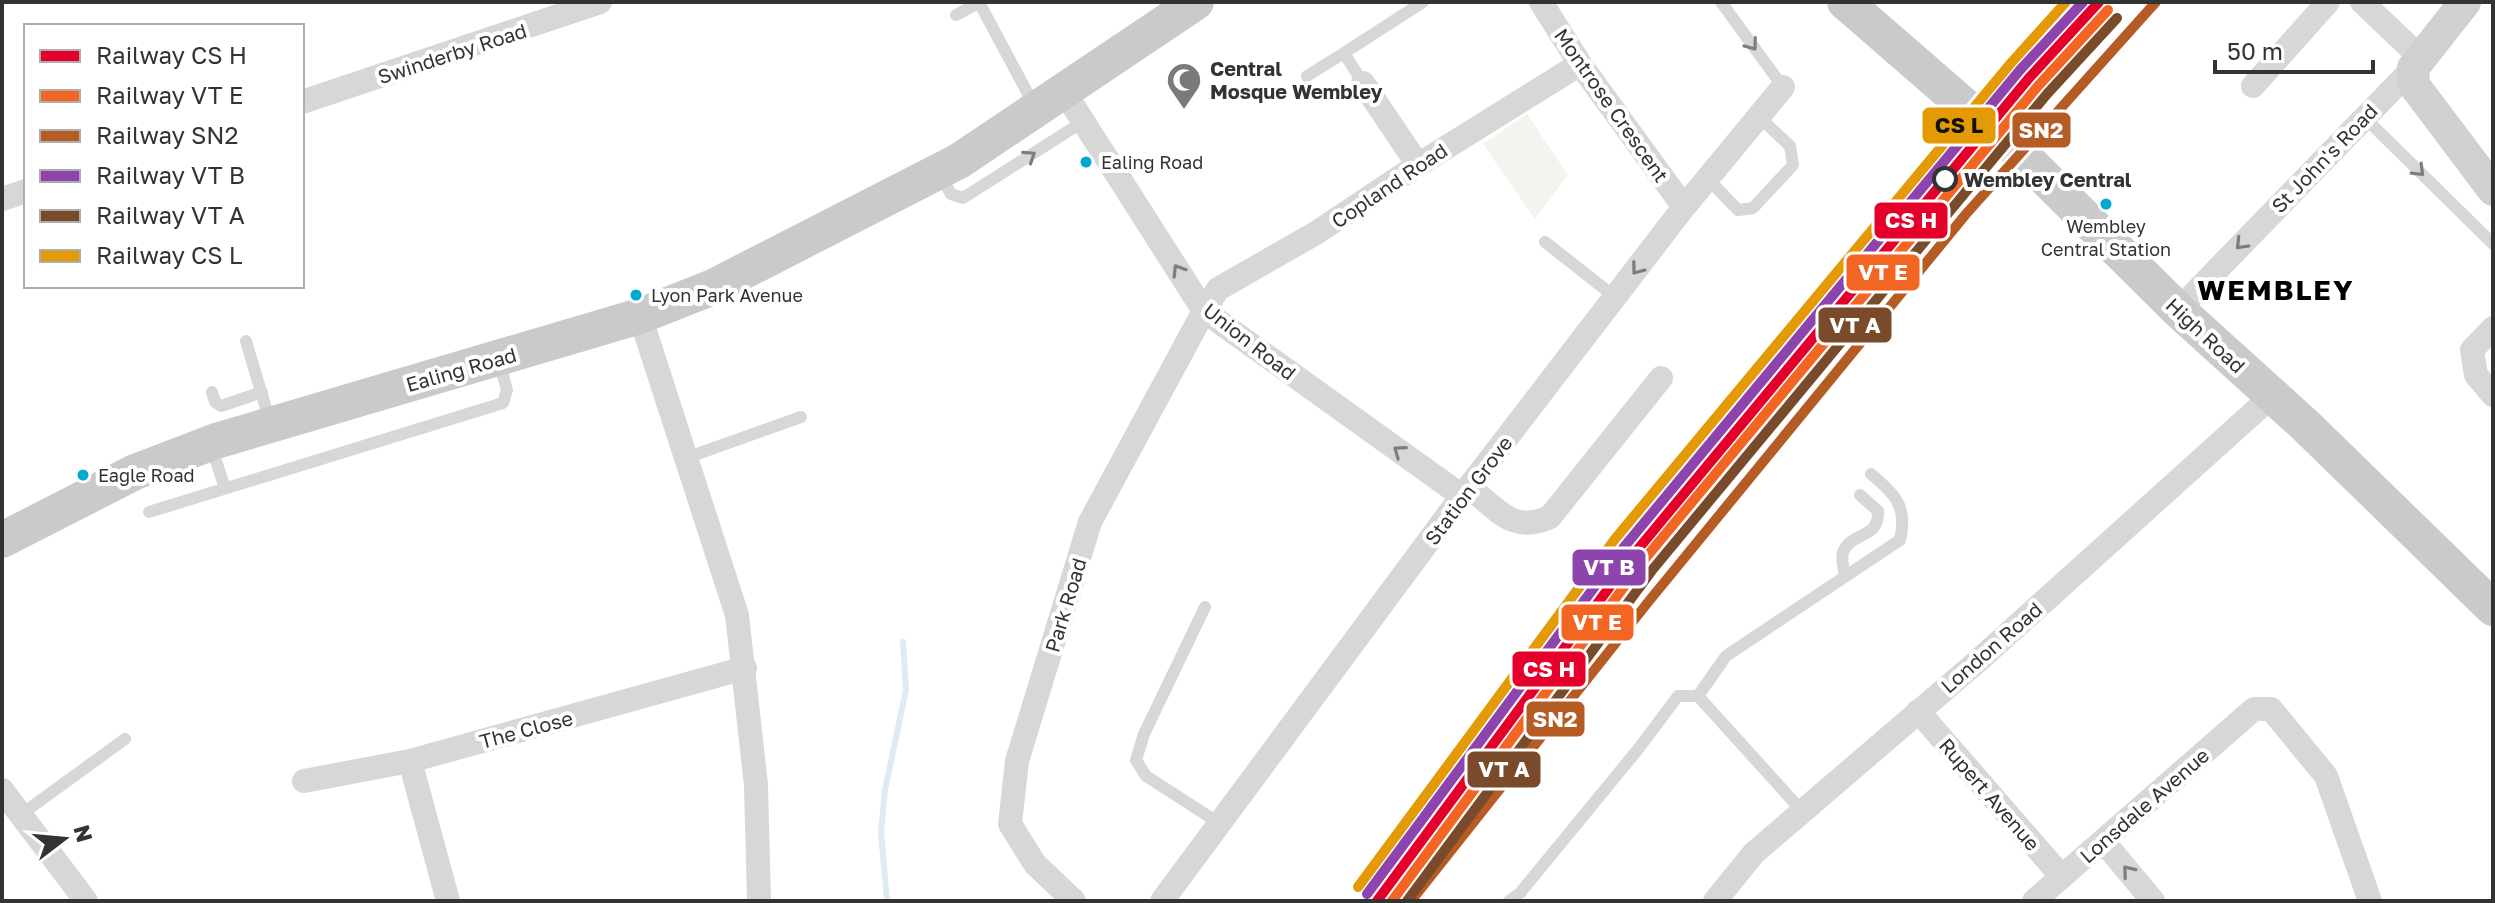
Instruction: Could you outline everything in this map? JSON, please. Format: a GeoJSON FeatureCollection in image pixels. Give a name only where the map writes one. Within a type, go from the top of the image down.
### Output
{"type":"FeatureCollection","features":[{"type":"Feature","properties":{"kind":"main road","name":"Ealing Road"},"geometry":{"type":"LineString","coordinates":[[2,540],[135,472],[210,443],[267,408],[499,358],[640,316],[713,287],[1062,108],[1196,2]]}},
{"type":"Feature","properties":{"kind":"main road","name":"High Road"},"geometry":{"type":"LineString","coordinates":[[1845,2],[2089,231],[2272,396],[2457,570],[2493,608]]}},
{"type":"Feature","properties":{"kind":"street","name":"Swinderby Road"},"geometry":{"type":"LineString","coordinates":[[304,101],[600,2]]}},
{"type":"Feature","properties":{"kind":"street","name":"Montrose Crescent"},"geometry":{"type":"LineString","coordinates":[[1541,2],[1580,64],[1684,207]]}},
{"type":"Feature","properties":{"kind":"street"},"geometry":{"type":"LineString","coordinates":[[2253,86],[2328,2]]}},
{"type":"Feature","properties":{"kind":"street"},"geometry":{"type":"LineString","coordinates":[[2362,2],[2416,63],[2414,85],[2493,190]]}},
{"type":"Feature","properties":{"kind":"street","name":"St John's Road"},"geometry":{"type":"LineString","coordinates":[[2178,310],[2416,63],[2465,2]]}},
{"type":"Feature","properties":{"kind":"street","name":"Copland Road"},"geometry":{"type":"LineString","coordinates":[[1204,311],[1218,289],[1316,233],[1580,64]]}},
{"type":"Feature","properties":{"kind":"street"},"geometry":{"type":"LineString","coordinates":[[1363,83],[1418,165]]}},
{"type":"Feature","properties":{"kind":"street","name":"Station Grove"},"geometry":{"type":"LineString","coordinates":[[1162,901],[1466,492],[1684,207],[1783,87]]}},
{"type":"Feature","properties":{"kind":"street","name":"Union Road"},"geometry":{"type":"LineString","coordinates":[[1062,108],[1204,311],[1466,492],[1519,524],[1532,525],[1550,517],[1661,378]]}},
{"type":"Feature","properties":{"kind":"street"},"geometry":{"type":"LineString","coordinates":[[2,199],[24,192]]}},
{"type":"Feature","properties":{"kind":"street","name":"Park Road"},"geometry":{"type":"LineString","coordinates":[[1074,901],[1035,864],[1010,824],[1017,761],[1090,522],[1204,311]]}},
{"type":"Feature","properties":{"kind":"street"},"geometry":{"type":"LineString","coordinates":[[640,316],[726,574],[745,668],[756,785],[759,901]]}},
{"type":"Feature","properties":{"kind":"street"},"geometry":{"type":"LineString","coordinates":[[2493,328],[2472,350],[2476,375],[2493,395]]}},
{"type":"Feature","properties":{"kind":"street","name":"London Road"},"geometry":{"type":"LineString","coordinates":[[1715,901],[1754,853],[2272,396]]}},
{"type":"Feature","properties":{"kind":"street","name":"The Close"},"geometry":{"type":"LineString","coordinates":[[304,781],[410,761],[745,668]]}},
{"type":"Feature","properties":{"kind":"street","name":"Lonsdale Avenue"},"geometry":{"type":"LineString","coordinates":[[2034,901],[2254,709],[2271,709],[2326,776],[2370,901]]}},
{"type":"Feature","properties":{"kind":"street","name":"Rupert Avenue"},"geometry":{"type":"LineString","coordinates":[[1918,711],[2062,877]]}},
{"type":"Feature","properties":{"kind":"street"},"geometry":{"type":"LineString","coordinates":[[410,761],[448,901]]}},
{"type":"Feature","properties":{"kind":"street"},"geometry":{"type":"LineString","coordinates":[[2,790],[11,821],[86,901]]}},
{"type":"Feature","properties":{"kind":"street"},"geometry":{"type":"LineString","coordinates":[[2103,841],[2153,901]]}},
{"type":"Feature","properties":{"kind":"lane"},"geometry":{"type":"LineString","coordinates":[[1307,76],[1423,2]]}},
{"type":"Feature","properties":{"kind":"lane"},"geometry":{"type":"LineString","coordinates":[[1721,2],[1783,87]]}},
{"type":"Feature","properties":{"kind":"lane"},"geometry":{"type":"LineString","coordinates":[[938,172],[957,198],[977,190],[1062,108],[981,6],[977,4],[956,15]]}},
{"type":"Feature","properties":{"kind":"lane"},"geometry":{"type":"LineString","coordinates":[[1344,53],[1363,83]]}},
{"type":"Feature","properties":{"kind":"lane"},"geometry":{"type":"LineString","coordinates":[[2363,116],[2493,244]]}},
{"type":"Feature","properties":{"kind":"lane"},"geometry":{"type":"LineString","coordinates":[[1708,179],[1738,210],[1746,210],[1753,208],[1793,165],[1790,146],[1760,118]]}},
{"type":"Feature","properties":{"kind":"lane"},"geometry":{"type":"LineString","coordinates":[[1545,242],[1615,297]]}},
{"type":"Feature","properties":{"kind":"lane"},"geometry":{"type":"LineString","coordinates":[[212,392],[215,402],[221,406],[267,408],[246,341]]}},
{"type":"Feature","properties":{"kind":"lane"},"geometry":{"type":"LineString","coordinates":[[149,512],[503,403],[507,390],[499,358]]}},
{"type":"Feature","properties":{"kind":"lane"},"geometry":{"type":"LineString","coordinates":[[686,458],[801,417]]}},
{"type":"Feature","properties":{"kind":"lane"},"geometry":{"type":"LineString","coordinates":[[210,443],[225,488]]}},
{"type":"Feature","properties":{"kind":"lane"},"geometry":{"type":"LineString","coordinates":[[1698,696],[1726,656],[1900,540],[1903,523],[1901,505],[1893,492],[1871,474]]}},
{"type":"Feature","properties":{"kind":"lane"},"geometry":{"type":"LineString","coordinates":[[1845,577],[1842,553],[1845,547],[1873,530],[1878,522],[1878,511],[1860,495]]}},
{"type":"Feature","properties":{"kind":"lane"},"geometry":{"type":"LineString","coordinates":[[1205,607],[1144,734],[1136,760],[1146,776],[1219,823]]}},
{"type":"Feature","properties":{"kind":"lane"},"geometry":{"type":"LineString","coordinates":[[1509,901],[1520,893],[1678,696],[1698,696],[1802,811]]}},
{"type":"Feature","properties":{"kind":"lane"},"geometry":{"type":"LineString","coordinates":[[11,821],[125,739]]}},
{"type":"Feature","properties":{"kind":"shaded area"},"geometry":{"type":"Polygon","coordinates":[[[1527,114],[1568,175],[1535,219],[1483,144],[1527,114]]]}},
{"type":"Feature","properties":{"kind":"waterway"},"geometry":{"type":"LineString","coordinates":[[887,901],[881,832],[885,790],[906,690],[903,642]]}},
{"type":"Feature","properties":{"kind":"transit line"},"geometry":{"type":"LineString","coordinates":[[1358,887],[1615,539],[2011,63],[2066,2]]}},
{"type":"Feature","properties":{"kind":"transit line"},"geometry":{"type":"LineString","coordinates":[[1367,894],[1624,547],[2020,70],[2083,2]]}},
{"type":"Feature","properties":{"kind":"transit line"},"geometry":{"type":"LineString","coordinates":[[1377,901],[1634,554],[2029,78],[2099,2]]}},
{"type":"Feature","properties":{"kind":"transit line"},"geometry":{"type":"LineString","coordinates":[[1392,901],[1643,561],[2038,86],[2108,10]]}},
{"type":"Feature","properties":{"kind":"transit line"},"geometry":{"type":"LineString","coordinates":[[1407,901],[1653,569],[2047,94],[2117,18]]}},
{"type":"Feature","properties":{"kind":"rail line","name":"SN2"},"geometry":{"type":"LineString","coordinates":[[1411,901],[1649,601],[1966,214],[2156,2]]}},
{"type":"Feature","properties":{"kind":"place","name":"Central Mosque Wembley"},"geometry":{"type":"Point","coordinates":[1184,111]}},
{"type":"Feature","properties":{"kind":"place","name":"Ealing Road"},"geometry":{"type":"Point","coordinates":[1086,162]}},
{"type":"Feature","properties":{"kind":"place","name":"Wembley Central"},"geometry":{"type":"Point","coordinates":[1945,179]}},
{"type":"Feature","properties":{"kind":"place","name":"Wembley Central Station"},"geometry":{"type":"Point","coordinates":[2106,204]}},
{"type":"Feature","properties":{"kind":"place","name":"Lyon Park Avenue"},"geometry":{"type":"Point","coordinates":[636,295]}},
{"type":"Feature","properties":{"kind":"place","name":"Eagle Road"},"geometry":{"type":"Point","coordinates":[83,475]}},
{"type":"Feature","properties":{"kind":"district","name":"WEMBLEY"},"geometry":{"type":"Point","coordinates":[2276,289]}}]}
